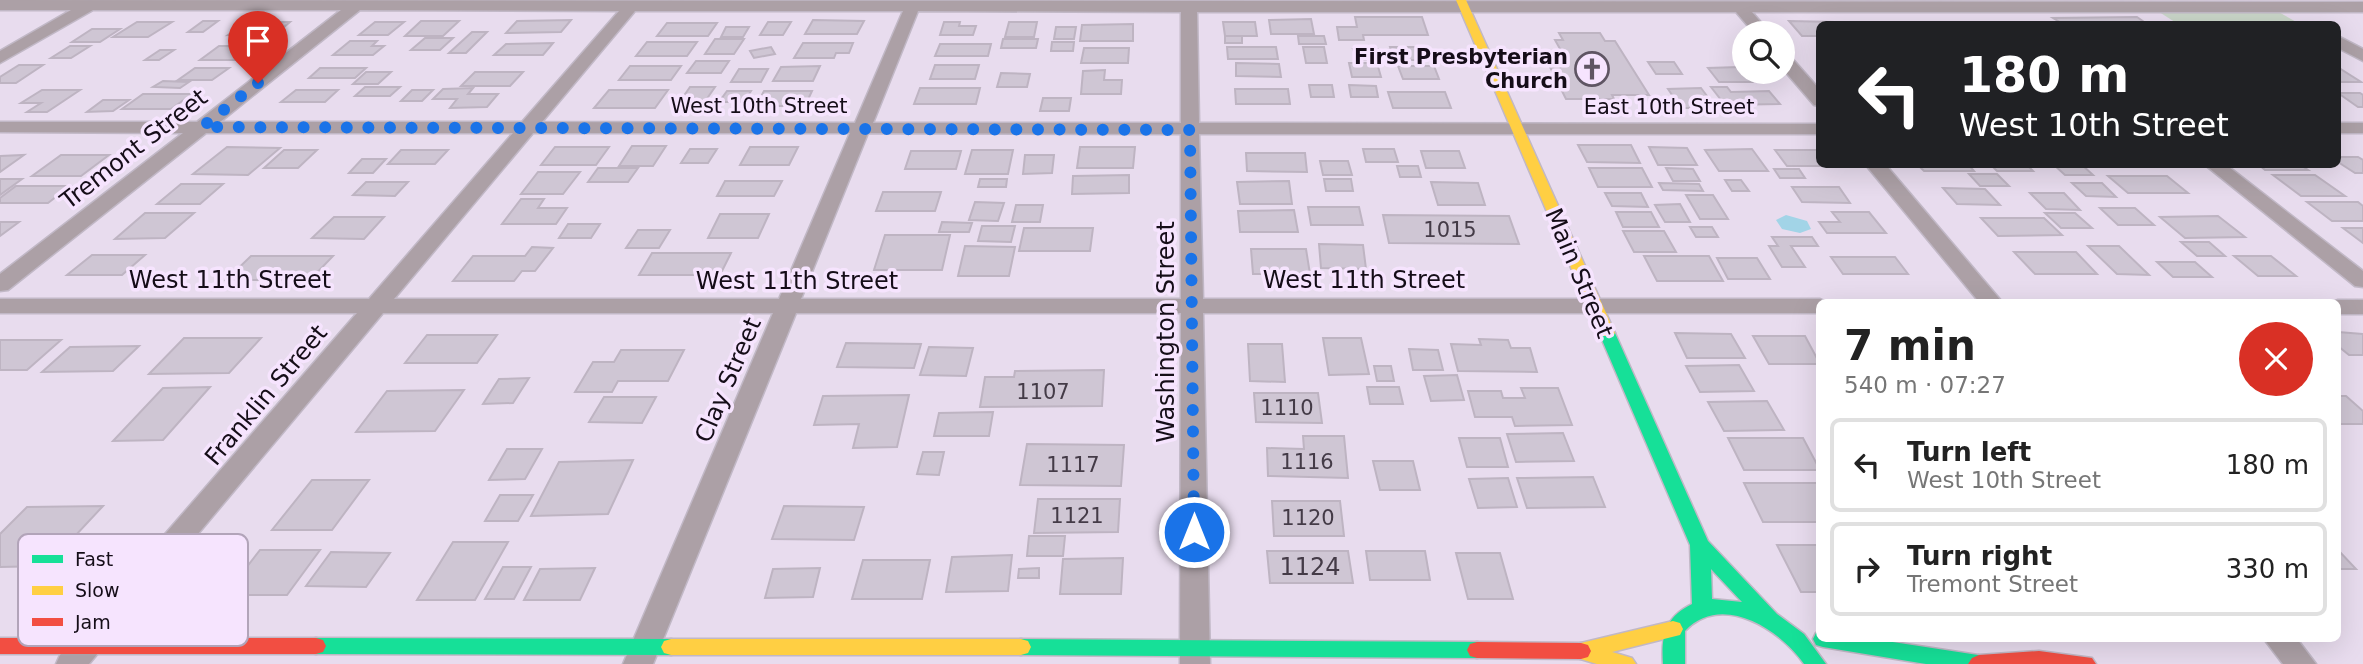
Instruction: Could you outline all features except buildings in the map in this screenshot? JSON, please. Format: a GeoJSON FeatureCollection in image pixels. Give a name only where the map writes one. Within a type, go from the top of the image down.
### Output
{"type":"FeatureCollection","features":[{"type":"Feature","properties":{"kind":"main road","name":"Main Street"},"geometry":{"type":"LineString","coordinates":[[1463,4],[1700,545],[1770,620]]}},
{"type":"Feature","properties":{"kind":"main road","name":"Main Street"},"geometry":{"type":"LineString","coordinates":[[1700,545],[1702,609]]}},
{"type":"Feature","properties":{"kind":"main road"},"geometry":{"type":"LineString","coordinates":[[0,646],[642,655],[1195,656],[1581,651],[1673,629],[1685,617],[1702,609],[1723,607],[1747,611],[1770,620],[1791,634],[1808,651],[1815,664]]}},
{"type":"Feature","properties":{"kind":"main road"},"geometry":{"type":"LineString","coordinates":[[1673,629],[1670,646],[1674,664]]}},
{"type":"Feature","properties":{"kind":"main road"},"geometry":{"type":"LineString","coordinates":[[1791,634],[1816,638]]}},
{"type":"Feature","properties":{"kind":"main road"},"geometry":{"type":"LineString","coordinates":[[1840,642],[1978,664],[2039,659],[2085,664]]}},
{"type":"Feature","properties":{"kind":"main road"},"geometry":{"type":"LineString","coordinates":[[1581,651],[1625,664]]}},
{"type":"Feature","properties":{"kind":"street"},"geometry":{"type":"LineString","coordinates":[[0,58],[94,3]]}},
{"type":"Feature","properties":{"kind":"street","name":"Tremont Street"},"geometry":{"type":"LineString","coordinates":[[0,285],[360,3]]}},
{"type":"Feature","properties":{"kind":"street","name":"Franklin Street"},"geometry":{"type":"LineString","coordinates":[[182,534],[634,3]]}},
{"type":"Feature","properties":{"kind":"street","name":"Clay Street"},"geometry":{"type":"LineString","coordinates":[[642,655],[914,3]]}},
{"type":"Feature","properties":{"kind":"street"},"geometry":{"type":"LineString","coordinates":[[1736,3],[1752,21]]}},
{"type":"Feature","properties":{"kind":"street"},"geometry":{"type":"LineString","coordinates":[[2005,3],[2028,21]]}},
{"type":"Feature","properties":{"kind":"street"},"geometry":{"type":"LineString","coordinates":[[0,5],[2274,3],[2363,6]]}},
{"type":"Feature","properties":{"kind":"street"},"geometry":{"type":"LineString","coordinates":[[2274,3],[2305,21]]}},
{"type":"Feature","properties":{"kind":"street","name":"Washington Street"},"geometry":{"type":"LineString","coordinates":[[1189,4],[1195,656]]}},
{"type":"Feature","properties":{"kind":"street"},"geometry":{"type":"LineString","coordinates":[[2341,43],[2363,56]]}},
{"type":"Feature","properties":{"kind":"street"},"geometry":{"type":"LineString","coordinates":[[1795,72],[1816,96]]}},
{"type":"Feature","properties":{"kind":"street","name":"West 10th Street"},"geometry":{"type":"LineString","coordinates":[[0,127],[1517,130]]}},
{"type":"Feature","properties":{"kind":"street"},"geometry":{"type":"LineString","coordinates":[[2341,128],[2363,128]]}},
{"type":"Feature","properties":{"kind":"street","name":"East 10th Street"},"geometry":{"type":"LineString","coordinates":[[1517,130],[1816,129]]}},
{"type":"Feature","properties":{"kind":"street"},"geometry":{"type":"LineString","coordinates":[[1877,168],[1989,299]]}},
{"type":"Feature","properties":{"kind":"street"},"geometry":{"type":"LineString","coordinates":[[2218,168],[2363,281]]}},
{"type":"Feature","properties":{"kind":"street","name":"West 11th Street"},"geometry":{"type":"LineString","coordinates":[[0,306],[1816,306]]}},
{"type":"Feature","properties":{"kind":"street"},"geometry":{"type":"LineString","coordinates":[[2341,307],[2363,307]]}},
{"type":"Feature","properties":{"kind":"street"},"geometry":{"type":"LineString","coordinates":[[2282,642],[2301,664]]}},
{"type":"Feature","properties":{"kind":"street","name":"Franklin Street"},"geometry":{"type":"LineString","coordinates":[[71,664],[87,646]]}},
{"type":"Feature","properties":{"kind":"green space"},"geometry":{"type":"Polygon","coordinates":[[[2156,10],[2275,10],[2295,21],[2173,21],[2156,10]]]}},
{"type":"Feature","properties":{"kind":"water"},"geometry":{"type":"Polygon","coordinates":[[[1786,215],[1807,221],[1811,229],[1800,233],[1782,229],[1776,220],[1786,215]]]}},
{"type":"Feature","properties":{"kind":"traffic: fast"},"geometry":{"type":"LineString","coordinates":[[1607,333],[1700,545]]}},
{"type":"Feature","properties":{"kind":"traffic: fast"},"geometry":{"type":"LineString","coordinates":[[1702,609],[1700,545],[1769,618]]}},
{"type":"Feature","properties":{"kind":"traffic: fast"},"geometry":{"type":"LineString","coordinates":[[1674,664],[1673,640],[1677,626],[1687,616],[1713,607],[1744,610],[1772,620],[1797,639],[1815,664]]}},
{"type":"Feature","properties":{"kind":"traffic: fast"},"geometry":{"type":"LineString","coordinates":[[1842,642],[1978,664]]}},
{"type":"Feature","properties":{"kind":"traffic: fast"},"geometry":{"type":"LineString","coordinates":[[316,646],[671,647]]}},
{"type":"Feature","properties":{"kind":"traffic: fast"},"geometry":{"type":"LineString","coordinates":[[1021,647],[1477,650]]}},
{"type":"Feature","properties":{"kind":"traffic: slow"},"geometry":{"type":"LineString","coordinates":[[1461,0],[1607,333]]}},
{"type":"Feature","properties":{"kind":"traffic: slow"},"geometry":{"type":"LineString","coordinates":[[1625,664],[1581,651],[1673,629]]}},
{"type":"Feature","properties":{"kind":"traffic: slow"},"geometry":{"type":"LineString","coordinates":[[671,647],[1021,647]]}},
{"type":"Feature","properties":{"kind":"traffic: jam"},"geometry":{"type":"LineString","coordinates":[[0,646],[316,646]]}},
{"type":"Feature","properties":{"kind":"traffic: jam"},"geometry":{"type":"LineString","coordinates":[[1477,650],[1581,651]]}},
{"type":"Feature","properties":{"kind":"traffic: jam"},"geometry":{"type":"LineString","coordinates":[[1979,664],[2039,659],[2085,664]]}},
{"type":"Feature","properties":{"kind":"place","name":"First Presbyterian Church"},"geometry":{"type":"Point","coordinates":[1592,69]}},
{"type":"Feature","properties":{"kind":"route"},"geometry":{"type":"LineString","coordinates":[[258,83],[202,127],[1190,130],[1194,532]]}}]}
